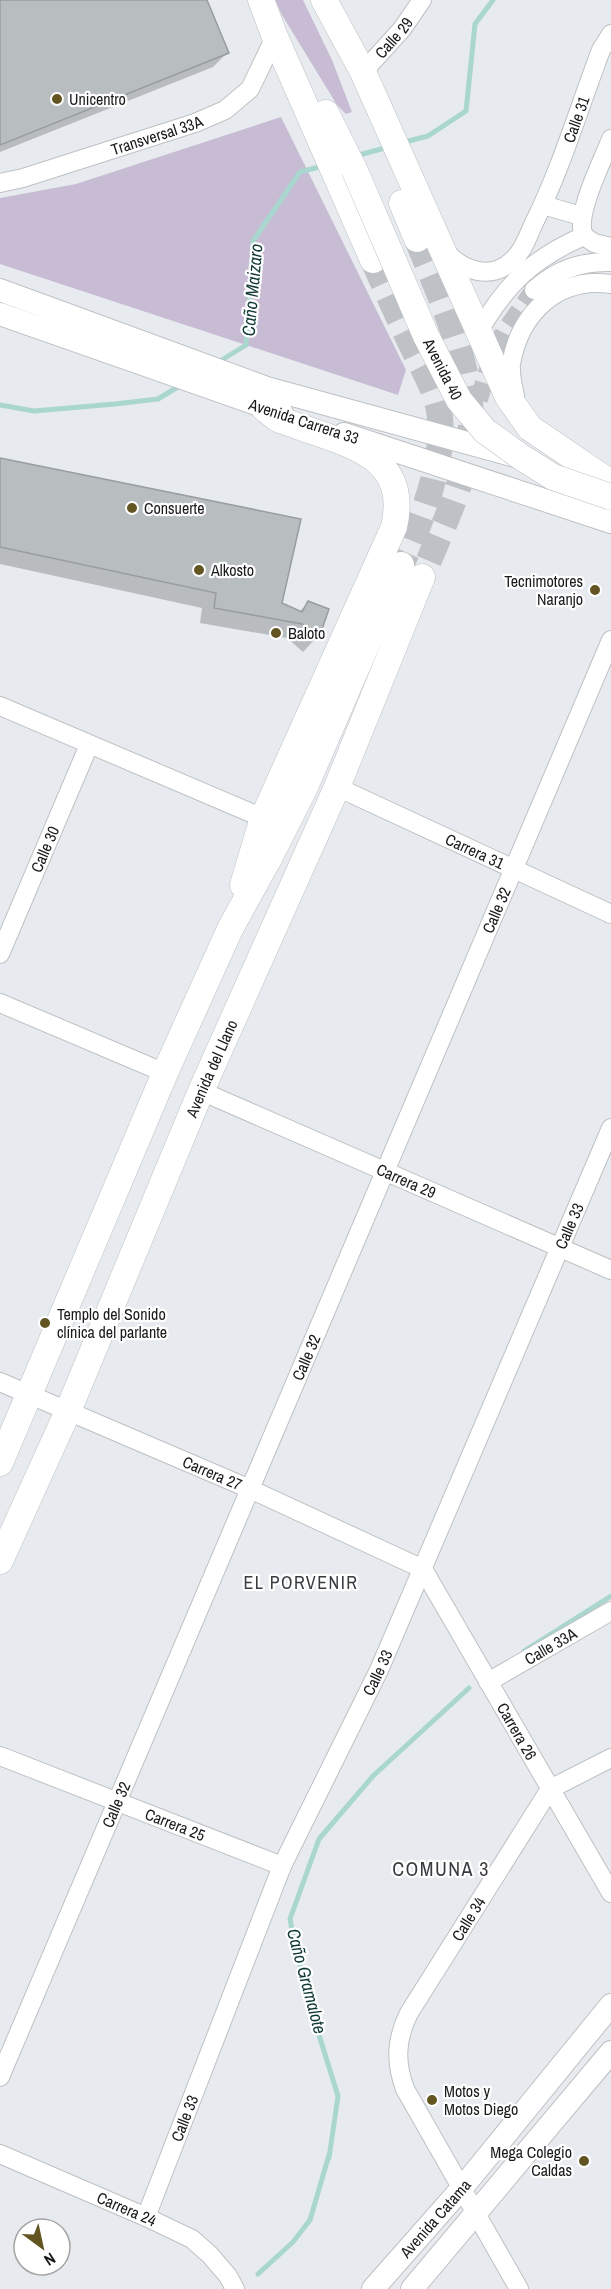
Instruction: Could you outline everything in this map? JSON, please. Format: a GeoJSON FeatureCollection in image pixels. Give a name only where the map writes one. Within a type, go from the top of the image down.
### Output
{"type":"FeatureCollection","features":[{"type":"Feature","properties":{"kind":"highway","name":"Avenida 40"},"geometry":{"type":"LineString","coordinates":[[262,0],[275,37],[459,400],[485,431],[553,477],[610,487]]}},
{"type":"Feature","properties":{"kind":"highway","name":"Avenida 40"},"geometry":{"type":"LineString","coordinates":[[262,0],[307,75],[340,162],[373,260]]}},
{"type":"Feature","properties":{"kind":"highway"},"geometry":{"type":"LineString","coordinates":[[322,0],[363,72],[379,130]]}},
{"type":"Feature","properties":{"kind":"highway"},"geometry":{"type":"LineString","coordinates":[[322,0],[428,241],[478,333],[508,397],[530,428],[610,487]]}},
{"type":"Feature","properties":{"kind":"highway"},"geometry":{"type":"LineString","coordinates":[[230,930],[263,818],[394,527],[397,505],[393,484],[383,466],[375,459],[357,448],[279,419],[264,408]]}},
{"type":"Feature","properties":{"kind":"highway","name":"Avenida del Llano"},"geometry":{"type":"LineString","coordinates":[[0,1463],[165,1073],[230,930],[268,861],[411,571],[337,787],[201,1091],[68,1411],[0,1561]]}},
{"type":"Feature","properties":{"kind":"main road","name":"Avenida Carrera 33"},"geometry":{"type":"LineString","coordinates":[[0,290],[198,363],[220,381],[264,408],[611,522]]}},
{"type":"Feature","properties":{"kind":"main road","name":"Avenida Carrera 33"},"geometry":{"type":"LineString","coordinates":[[0,314],[176,376],[267,388],[521,457]]}},
{"type":"Feature","properties":{"kind":"main road","name":"Avenida Catama"},"geometry":{"type":"LineString","coordinates":[[373,2289],[462,2188],[611,2005]]}},
{"type":"Feature","properties":{"kind":"main road","name":"Avenida Catama"},"geometry":{"type":"LineString","coordinates":[[412,2289],[611,2052]]}},
{"type":"Feature","properties":{"kind":"street","name":"Calle 29"},"geometry":{"type":"LineString","coordinates":[[363,72],[402,29],[422,0]]}},
{"type":"Feature","properties":{"kind":"street","name":"Calle 31"},"geometry":{"type":"LineString","coordinates":[[428,241],[466,268],[480,272],[495,271],[518,254],[543,205],[601,50],[611,34]]}},
{"type":"Feature","properties":{"kind":"street","name":"Transversal 33A"},"geometry":{"type":"LineString","coordinates":[[0,183],[23,178],[195,123],[225,110],[250,89],[275,37]]}},
{"type":"Feature","properties":{"kind":"street"},"geometry":{"type":"LineString","coordinates":[[611,139],[581,216],[581,231],[584,236],[594,243],[611,248]]}},
{"type":"Feature","properties":{"kind":"street"},"geometry":{"type":"LineString","coordinates":[[543,205],[581,216]]}},
{"type":"Feature","properties":{"kind":"street"},"geometry":{"type":"LineString","coordinates":[[478,333],[504,291],[521,274],[547,254],[584,236]]}},
{"type":"Feature","properties":{"kind":"street"},"geometry":{"type":"LineString","coordinates":[[534,290],[545,280],[571,267],[599,261],[611,262]]}},
{"type":"Feature","properties":{"kind":"street"},"geometry":{"type":"LineString","coordinates":[[518,413],[511,366],[520,336],[536,309],[564,288],[599,283],[611,284]]}},
{"type":"Feature","properties":{"kind":"street","name":"Calle 32"},"geometry":{"type":"LineString","coordinates":[[0,2077],[611,640]]}},
{"type":"Feature","properties":{"kind":"street"},"geometry":{"type":"LineString","coordinates":[[0,706],[263,818]]}},
{"type":"Feature","properties":{"kind":"street","name":"Calle 30"},"geometry":{"type":"LineString","coordinates":[[0,954],[89,745]]}},
{"type":"Feature","properties":{"kind":"street","name":"Carrera 31"},"geometry":{"type":"LineString","coordinates":[[337,787],[611,914]]}},
{"type":"Feature","properties":{"kind":"street"},"geometry":{"type":"LineString","coordinates":[[0,1003],[165,1073]]}},
{"type":"Feature","properties":{"kind":"street","name":"Carrera 29"},"geometry":{"type":"LineString","coordinates":[[201,1091],[611,1270]]}},
{"type":"Feature","properties":{"kind":"street","name":"Calle 33"},"geometry":{"type":"LineString","coordinates":[[146,2217],[282,1866],[379,1670],[611,1128]]}},
{"type":"Feature","properties":{"kind":"street","name":"Carrera 27"},"geometry":{"type":"LineString","coordinates":[[0,1382],[250,1489],[423,1569]]}},
{"type":"Feature","properties":{"kind":"street","name":"Carrera 26"},"geometry":{"type":"LineString","coordinates":[[423,1569],[611,1893]]}},
{"type":"Feature","properties":{"kind":"street","name":"Calle 33A"},"geometry":{"type":"LineString","coordinates":[[488,1682],[611,1611]]}},
{"type":"Feature","properties":{"kind":"street","name":"Carrera 25"},"geometry":{"type":"LineString","coordinates":[[0,1756],[282,1866]]}},
{"type":"Feature","properties":{"kind":"street"},"geometry":{"type":"LineString","coordinates":[[550,1789],[611,1758]]}},
{"type":"Feature","properties":{"kind":"street","name":"Calle 34"},"geometry":{"type":"LineString","coordinates":[[462,2188],[405,2089],[400,2076],[397,2048],[409,2013],[550,1789]]}},
{"type":"Feature","properties":{"kind":"street","name":"Carrera 24"},"geometry":{"type":"LineString","coordinates":[[0,2154],[192,2239],[210,2255],[228,2276],[235,2289]]}},
{"type":"Feature","properties":{"kind":"street"},"geometry":{"type":"LineString","coordinates":[[462,2188],[519,2289]]}},
{"type":"Feature","properties":{"kind":"shaded area"},"geometry":{"type":"Polygon","coordinates":[[[275,0],[303,0],[332,60],[352,112],[346,114],[337,105],[275,0]]]}},
{"type":"Feature","properties":{"kind":"shaded area"},"geometry":{"type":"Polygon","coordinates":[[[281,117],[406,370],[398,395],[0,264],[0,198],[76,184],[281,117]]]}},
{"type":"Feature","properties":{"kind":"building","name":"Unicentro"},"geometry":{"type":"Polygon","coordinates":[[[0,0],[207,0],[229,53],[0,145],[0,0]]]}},
{"type":"Feature","properties":{"kind":"building","name":"Alkosto"},"geometry":{"type":"Polygon","coordinates":[[[0,458],[301,519],[282,603],[302,612],[308,601],[329,609],[319,638],[302,624],[214,608],[216,593],[0,547],[0,458]]]}},
{"type":"Feature","properties":{"kind":"waterway","name":"Caño Maizaro"},"geometry":{"type":"LineString","coordinates":[[401,143],[428,136],[466,111],[475,24],[493,0]]}},
{"type":"Feature","properties":{"kind":"waterway","name":"Caño Maizaro"},"geometry":{"type":"LineString","coordinates":[[355,156],[389,147]]}},
{"type":"Feature","properties":{"kind":"waterway","name":"Caño Maizaro"},"geometry":{"type":"LineString","coordinates":[[217,363],[246,345],[253,241],[300,172],[323,166]]}},
{"type":"Feature","properties":{"kind":"waterway","name":"Caño Maizaro"},"geometry":{"type":"LineString","coordinates":[[0,405],[34,411],[115,404],[158,399],[181,385]]}},
{"type":"Feature","properties":{"kind":"waterway","name":"Caño Gramalote"},"geometry":{"type":"LineString","coordinates":[[524,1651],[611,1596]]}},
{"type":"Feature","properties":{"kind":"waterway","name":"Caño Gramalote"},"geometry":{"type":"LineString","coordinates":[[329,2158],[338,2096],[314,2019],[290,1919],[319,1839],[373,1776],[469,1688]]}},
{"type":"Feature","properties":{"kind":"waterway","name":"Caño Gramalote"},"geometry":{"type":"LineString","coordinates":[[258,2274],[293,2242],[310,2220],[329,2155]]}},
{"type":"Feature","properties":{"kind":"tunnel"},"geometry":{"type":"LineString","coordinates":[[417,239],[461,355],[470,403],[471,426],[469,445],[459,484],[422,577]]}},
{"type":"Feature","properties":{"kind":"tunnel"},"geometry":{"type":"LineString","coordinates":[[373,260],[432,388],[440,420],[440,441],[432,485],[401,565]]}},
{"type":"Feature","properties":{"kind":"tunnel"},"geometry":{"type":"LineString","coordinates":[[471,426],[492,356],[504,332],[534,290]]}},
{"type":"Feature","properties":{"kind":"place","name":"Unicentro"},"geometry":{"type":"Point","coordinates":[57,99]}},
{"type":"Feature","properties":{"kind":"place","name":"Consuerte"},"geometry":{"type":"Point","coordinates":[132,508]}},
{"type":"Feature","properties":{"kind":"place","name":"Alkosto"},"geometry":{"type":"Point","coordinates":[199,570]}},
{"type":"Feature","properties":{"kind":"place","name":"Tecnimotores Naranjo"},"geometry":{"type":"Point","coordinates":[595,590]}},
{"type":"Feature","properties":{"kind":"place","name":"Baloto"},"geometry":{"type":"Point","coordinates":[276,633]}},
{"type":"Feature","properties":{"kind":"place","name":"Templo del Sonido clínica del parlante"},"geometry":{"type":"Point","coordinates":[45,1323]}},
{"type":"Feature","properties":{"kind":"place","name":"Motos y Motos Diego"},"geometry":{"type":"Point","coordinates":[432,2100]}},
{"type":"Feature","properties":{"kind":"place","name":"Mega Colegio Caldas"},"geometry":{"type":"Point","coordinates":[584,2161]}},
{"type":"Feature","properties":{"kind":"district","name":"EL PORVENIR"},"geometry":{"type":"Point","coordinates":[301,1582]}},
{"type":"Feature","properties":{"kind":"district","name":"COMUNA 3"},"geometry":{"type":"Point","coordinates":[441,1868]}}]}
